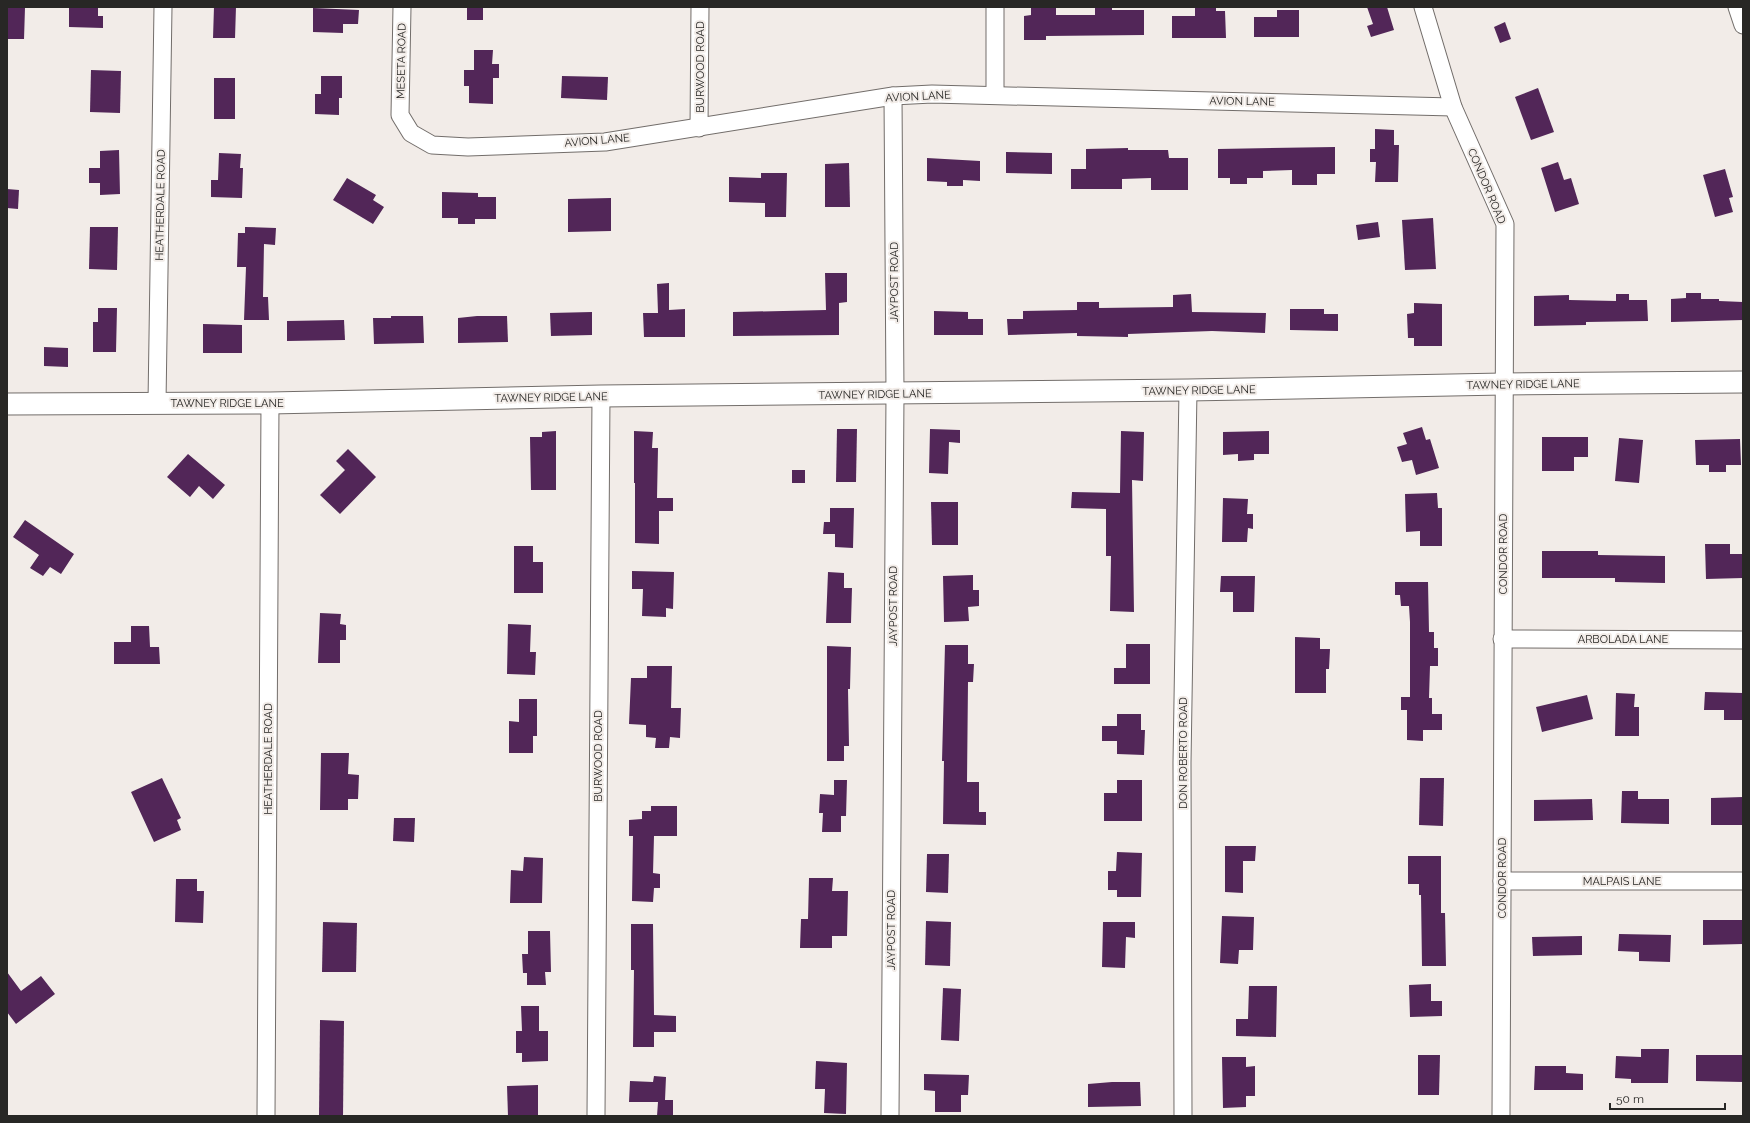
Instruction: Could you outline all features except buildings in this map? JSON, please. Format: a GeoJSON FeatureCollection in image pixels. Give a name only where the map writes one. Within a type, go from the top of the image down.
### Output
{"type":"FeatureCollection","features":[{"type":"Feature","properties":{"kind":"street","name":"HEATHERDALE ROAD"},"geometry":{"type":"LineString","coordinates":[[157,404],[163,7]]}},
{"type":"Feature","properties":{"kind":"street","name":"MESETA ROAD"},"geometry":{"type":"LineString","coordinates":[[400,115],[402,7]]}},
{"type":"Feature","properties":{"kind":"street","name":"BURWOOD ROAD"},"geometry":{"type":"LineString","coordinates":[[699,128],[700,7]]}},
{"type":"Feature","properties":{"kind":"street"},"geometry":{"type":"LineString","coordinates":[[995,7],[995,95]]}},
{"type":"Feature","properties":{"kind":"street","name":"CONDOR ROAD"},"geometry":{"type":"LineString","coordinates":[[1423,7],[1452,107],[1505,224],[1503,384],[1501,1116]]}},
{"type":"Feature","properties":{"kind":"street"},"geometry":{"type":"LineString","coordinates":[[1737,7],[1743,25]]}},
{"type":"Feature","properties":{"kind":"street","name":"AVION LANE"},"geometry":{"type":"LineString","coordinates":[[400,115],[411,132],[432,144],[468,147],[605,142],[893,96],[995,95],[1452,107]]}},
{"type":"Feature","properties":{"kind":"street","name":"JAYPOST ROAD"},"geometry":{"type":"LineString","coordinates":[[890,1116],[894,394],[893,96]]}},
{"type":"Feature","properties":{"kind":"street","name":"TAWNEY RIDGE LANE"},"geometry":{"type":"LineString","coordinates":[[7,404],[270,403],[601,396],[894,394],[1503,384],[1743,382]]}},
{"type":"Feature","properties":{"kind":"street","name":"DON ROBERTO ROAD"},"geometry":{"type":"LineString","coordinates":[[1183,1116],[1182,764],[1188,390]]}},
{"type":"Feature","properties":{"kind":"street","name":"BURWOOD ROAD"},"geometry":{"type":"LineString","coordinates":[[596,1116],[601,396]]}},
{"type":"Feature","properties":{"kind":"street","name":"HEATHERDALE ROAD"},"geometry":{"type":"LineString","coordinates":[[266,1116],[270,403]]}},
{"type":"Feature","properties":{"kind":"street","name":"ARBOLADA LANE"},"geometry":{"type":"LineString","coordinates":[[1502,639],[1743,640]]}},
{"type":"Feature","properties":{"kind":"street","name":"MALPAIS LANE"},"geometry":{"type":"LineString","coordinates":[[1502,881],[1743,881]]}}]}
